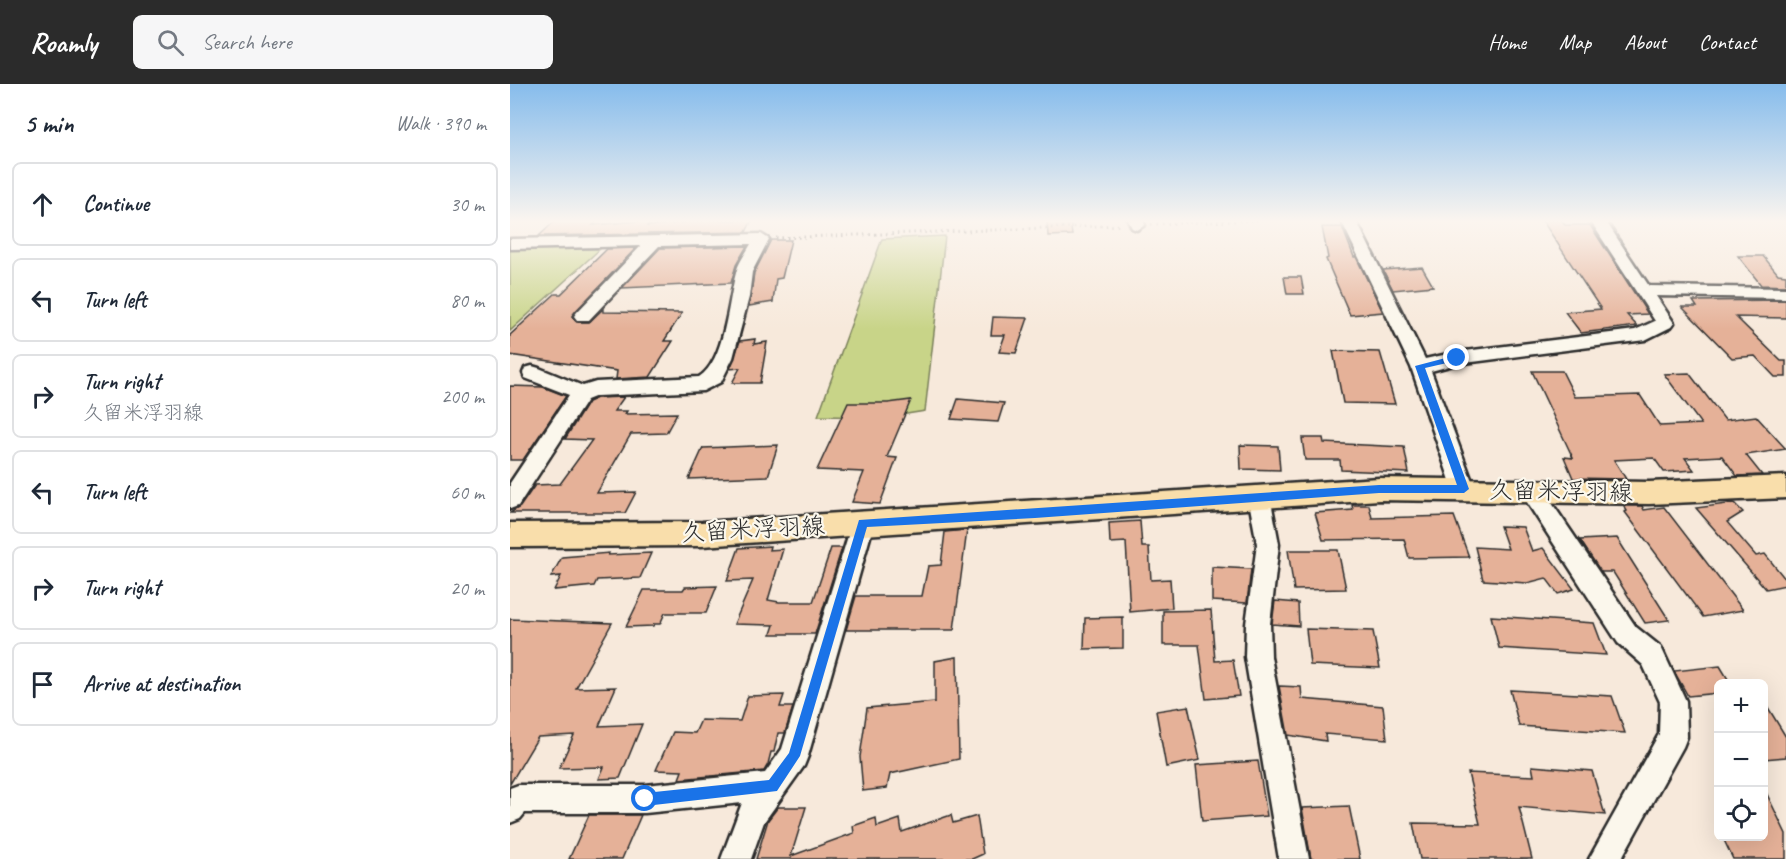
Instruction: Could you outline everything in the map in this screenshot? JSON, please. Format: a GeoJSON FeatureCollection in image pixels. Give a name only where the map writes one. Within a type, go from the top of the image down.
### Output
{"type":"FeatureCollection","features":[{"type":"Feature","properties":{"kind":"main road","name":"久留米浮羽線"},"geometry":{"type":"LineString","coordinates":[[510,534],[702,534],[1379,489],[1649,492],[1786,487]]}},
{"type":"Feature","properties":{"kind":"street"},"geometry":{"type":"LineString","coordinates":[[583,316],[640,256]]}},
{"type":"Feature","properties":{"kind":"street"},"geometry":{"type":"LineString","coordinates":[[510,500],[579,395],[596,389],[703,384],[714,377],[724,358],[741,297],[744,272],[752,256]]}},
{"type":"Feature","properties":{"kind":"street"},"geometry":{"type":"LineString","coordinates":[[1366,256],[1420,366],[1464,489]]}},
{"type":"Feature","properties":{"kind":"street"},"geometry":{"type":"LineString","coordinates":[[1420,366],[1457,358],[1639,336],[1665,323],[1620,256]]}},
{"type":"Feature","properties":{"kind":"street"},"geometry":{"type":"LineString","coordinates":[[1644,291],[1786,293]]}},
{"type":"Feature","properties":{"kind":"street"},"geometry":{"type":"LineString","coordinates":[[532,373],[579,392],[579,395]]}},
{"type":"Feature","properties":{"kind":"street"},"geometry":{"type":"LineString","coordinates":[[1531,490],[1627,635],[1652,656],[1673,701],[1673,737],[1604,859]]}},
{"type":"Feature","properties":{"kind":"street"},"geometry":{"type":"LineString","coordinates":[[1259,496],[1268,544],[1258,624],[1258,657],[1294,859]]}},
{"type":"Feature","properties":{"kind":"street"},"geometry":{"type":"LineString","coordinates":[[736,859],[753,813],[794,756],[863,523]]}},
{"type":"Feature","properties":{"kind":"street"},"geometry":{"type":"LineString","coordinates":[[510,809],[518,799],[645,799],[772,786]]}},
{"type":"Feature","properties":{"kind":"green space"},"geometry":{"type":"Polygon","coordinates":[[[510,256],[592,256],[510,331],[510,256]]]}},
{"type":"Feature","properties":{"kind":"green space"},"geometry":{"type":"Polygon","coordinates":[[[876,256],[943,256],[925,411],[888,417],[818,416],[876,256]]]}},
{"type":"Feature","properties":{"kind":"building"},"geometry":{"type":"Polygon","coordinates":[[[600,256],[628,256],[572,316],[577,322],[589,322],[603,309],[603,312],[682,313],[664,341],[673,341],[650,377],[616,379],[617,371],[510,355],[510,335],[555,294],[561,294],[600,256]]]}},
{"type":"Feature","properties":{"kind":"building"},"geometry":{"type":"Polygon","coordinates":[[[652,256],[741,256],[731,283],[622,288],[652,256]]]}},
{"type":"Feature","properties":{"kind":"building"},"geometry":{"type":"Polygon","coordinates":[[[763,256],[787,256],[782,278],[776,279],[773,302],[749,306],[754,273],[763,256]]]}},
{"type":"Feature","properties":{"kind":"building"},"geometry":{"type":"Polygon","coordinates":[[[1328,256],[1356,257],[1383,312],[1350,315],[1326,259],[1328,256]]]}},
{"type":"Feature","properties":{"kind":"building"},"geometry":{"type":"Polygon","coordinates":[[[1566,256],[1610,256],[1648,314],[1627,315],[1637,326],[1581,333],[1565,312],[1601,309],[1566,256]]]}},
{"type":"Feature","properties":{"kind":"building"},"geometry":{"type":"Polygon","coordinates":[[[1738,256],[1763,256],[1778,274],[1786,275],[1786,286],[1761,285],[1738,256]]]}},
{"type":"Feature","properties":{"kind":"building"},"geometry":{"type":"Polygon","coordinates":[[[1422,267],[1433,286],[1393,290],[1383,270],[1422,267]]]}},
{"type":"Feature","properties":{"kind":"building"},"geometry":{"type":"Polygon","coordinates":[[[1284,277],[1301,277],[1304,294],[1287,294],[1284,277]]]}},
{"type":"Feature","properties":{"kind":"building"},"geometry":{"type":"Polygon","coordinates":[[[1786,300],[1786,318],[1736,317],[1781,361],[1786,361],[1786,377],[1775,377],[1755,356],[1732,358],[1682,307],[1697,307],[1693,301],[1786,300]]]}},
{"type":"Feature","properties":{"kind":"building"},"geometry":{"type":"Polygon","coordinates":[[[993,317],[1028,318],[1016,353],[999,352],[1005,335],[991,335],[993,317]]]}},
{"type":"Feature","properties":{"kind":"building"},"geometry":{"type":"Polygon","coordinates":[[[755,339],[754,344],[767,342],[760,383],[732,383],[740,368],[730,369],[740,341],[755,339]]]}},
{"type":"Feature","properties":{"kind":"building"},"geometry":{"type":"Polygon","coordinates":[[[1333,351],[1380,352],[1395,404],[1343,403],[1333,351]]]}},
{"type":"Feature","properties":{"kind":"building"},"geometry":{"type":"Polygon","coordinates":[[[1532,371],[1562,371],[1575,397],[1640,395],[1660,426],[1701,424],[1664,374],[1689,373],[1725,420],[1756,416],[1786,449],[1746,455],[1762,475],[1737,476],[1722,456],[1685,458],[1694,470],[1664,472],[1654,458],[1614,460],[1626,479],[1573,478],[1564,457],[1573,458],[1532,371]]]}},
{"type":"Feature","properties":{"kind":"building"},"geometry":{"type":"Polygon","coordinates":[[[510,386],[543,387],[566,396],[523,460],[510,460],[510,386]]]}},
{"type":"Feature","properties":{"kind":"building"},"geometry":{"type":"Polygon","coordinates":[[[624,397],[614,411],[627,411],[625,414],[677,413],[666,433],[631,434],[597,493],[636,492],[625,513],[510,513],[520,507],[535,485],[560,484],[592,440],[565,439],[588,402],[597,398],[624,397]]]}},
{"type":"Feature","properties":{"kind":"building"},"geometry":{"type":"Polygon","coordinates":[[[958,399],[1004,403],[998,422],[951,419],[958,399]]]}},
{"type":"Feature","properties":{"kind":"building"},"geometry":{"type":"Polygon","coordinates":[[[911,400],[887,457],[897,458],[880,504],[852,502],[864,472],[817,470],[848,403],[888,403],[911,400]]]}},
{"type":"Feature","properties":{"kind":"building"},"geometry":{"type":"Polygon","coordinates":[[[1302,438],[1323,438],[1324,443],[1404,447],[1409,473],[1341,470],[1340,460],[1305,460],[1302,438]]]}},
{"type":"Feature","properties":{"kind":"building"},"geometry":{"type":"Polygon","coordinates":[[[778,445],[768,476],[689,479],[703,448],[778,445]]]}},
{"type":"Feature","properties":{"kind":"building"},"geometry":{"type":"Polygon","coordinates":[[[1240,445],[1278,446],[1280,470],[1241,469],[1240,445]]]}},
{"type":"Feature","properties":{"kind":"building"},"geometry":{"type":"Polygon","coordinates":[[[1734,503],[1743,512],[1727,522],[1756,556],[1765,554],[1786,580],[1786,585],[1766,589],[1696,508],[1734,503]]]}},
{"type":"Feature","properties":{"kind":"building"},"geometry":{"type":"Polygon","coordinates":[[[1352,505],[1369,505],[1372,518],[1454,516],[1469,557],[1409,558],[1404,539],[1323,540],[1315,513],[1353,510],[1352,505]]]}},
{"type":"Feature","properties":{"kind":"building"},"geometry":{"type":"Polygon","coordinates":[[[1624,506],[1642,506],[1644,510],[1664,507],[1743,610],[1703,617],[1625,512],[1627,511],[1624,506]]]}},
{"type":"Feature","properties":{"kind":"building"},"geometry":{"type":"Polygon","coordinates":[[[1140,521],[1142,547],[1149,547],[1151,580],[1170,579],[1172,608],[1130,612],[1126,542],[1110,543],[1109,523],[1140,521]]]}},
{"type":"Feature","properties":{"kind":"building"},"geometry":{"type":"Polygon","coordinates":[[[1500,526],[1523,527],[1532,551],[1543,548],[1574,589],[1558,594],[1546,578],[1527,583],[1483,580],[1475,547],[1508,549],[1500,526]]]}},
{"type":"Feature","properties":{"kind":"building"},"geometry":{"type":"Polygon","coordinates":[[[967,530],[954,630],[846,630],[856,596],[922,596],[928,566],[941,565],[945,532],[967,530]]]}},
{"type":"Feature","properties":{"kind":"building"},"geometry":{"type":"Polygon","coordinates":[[[1617,538],[1669,620],[1645,623],[1613,572],[1601,572],[1580,540],[1617,538]]]}},
{"type":"Feature","properties":{"kind":"building"},"geometry":{"type":"Polygon","coordinates":[[[770,546],[769,550],[783,549],[768,600],[779,602],[813,602],[831,548],[842,548],[815,634],[771,634],[774,625],[734,624],[753,580],[727,581],[739,548],[770,546]]]}},
{"type":"Feature","properties":{"kind":"building"},"geometry":{"type":"Polygon","coordinates":[[[1288,550],[1338,550],[1346,589],[1294,590],[1288,550]]]}},
{"type":"Feature","properties":{"kind":"building"},"geometry":{"type":"Polygon","coordinates":[[[609,553],[608,555],[651,553],[640,578],[597,580],[594,586],[554,590],[561,576],[551,577],[562,557],[609,553]]]}},
{"type":"Feature","properties":{"kind":"building"},"geometry":{"type":"Polygon","coordinates":[[[1212,567],[1251,569],[1247,603],[1212,601],[1212,567]]]}},
{"type":"Feature","properties":{"kind":"building"},"geometry":{"type":"Polygon","coordinates":[[[717,586],[706,613],[665,613],[660,624],[626,627],[644,590],[683,590],[685,587],[717,586]]]}},
{"type":"Feature","properties":{"kind":"building"},"geometry":{"type":"Polygon","coordinates":[[[1275,601],[1298,603],[1299,626],[1272,624],[1275,601]]]}},
{"type":"Feature","properties":{"kind":"building"},"geometry":{"type":"Polygon","coordinates":[[[1211,610],[1215,661],[1233,660],[1239,696],[1206,699],[1199,645],[1163,645],[1163,611],[1211,610]]]}},
{"type":"Feature","properties":{"kind":"building"},"geometry":{"type":"Polygon","coordinates":[[[1491,616],[1594,623],[1606,655],[1499,648],[1491,616]]]}},
{"type":"Feature","properties":{"kind":"building"},"geometry":{"type":"Polygon","coordinates":[[[1123,617],[1123,648],[1084,649],[1085,618],[1123,617]]]}},
{"type":"Feature","properties":{"kind":"building"},"geometry":{"type":"Polygon","coordinates":[[[510,619],[612,623],[576,688],[616,687],[599,726],[642,724],[620,778],[599,779],[604,767],[559,768],[574,735],[538,737],[510,784],[510,619]]]}},
{"type":"Feature","properties":{"kind":"building"},"geometry":{"type":"Polygon","coordinates":[[[1306,629],[1373,631],[1380,668],[1310,665],[1306,629]]]}},
{"type":"Feature","properties":{"kind":"building"},"geometry":{"type":"Polygon","coordinates":[[[957,657],[959,759],[890,774],[887,788],[863,791],[860,757],[867,708],[935,702],[935,661],[957,657]]]}},
{"type":"Feature","properties":{"kind":"building"},"geometry":{"type":"Polygon","coordinates":[[[1720,666],[1728,679],[1714,679],[1714,693],[1688,696],[1674,671],[1720,666]]]}},
{"type":"Feature","properties":{"kind":"building"},"geometry":{"type":"Polygon","coordinates":[[[1279,686],[1301,687],[1302,699],[1383,706],[1387,739],[1325,734],[1326,741],[1288,735],[1279,686]]]}},
{"type":"Feature","properties":{"kind":"building"},"geometry":{"type":"Polygon","coordinates":[[[1510,690],[1612,696],[1625,733],[1519,726],[1510,690]]]}},
{"type":"Feature","properties":{"kind":"building"},"geometry":{"type":"Polygon","coordinates":[[[784,695],[780,707],[793,707],[785,733],[778,733],[774,752],[771,752],[764,771],[679,779],[682,771],[656,770],[673,732],[695,733],[701,720],[740,721],[748,696],[784,695]]]}},
{"type":"Feature","properties":{"kind":"building"},"geometry":{"type":"Polygon","coordinates":[[[1188,706],[1200,760],[1166,767],[1156,711],[1188,706]]]}},
{"type":"Feature","properties":{"kind":"building"},"geometry":{"type":"Polygon","coordinates":[[[1768,708],[1786,737],[1786,757],[1768,759],[1768,708]]]}},
{"type":"Feature","properties":{"kind":"building"},"geometry":{"type":"Polygon","coordinates":[[[1258,761],[1267,816],[1202,821],[1196,765],[1258,761]]]}},
{"type":"Feature","properties":{"kind":"building"},"geometry":{"type":"Polygon","coordinates":[[[1532,766],[1592,771],[1605,815],[1519,807],[1532,859],[1420,859],[1413,823],[1480,824],[1468,773],[1534,776],[1532,766]]]}},
{"type":"Feature","properties":{"kind":"building"},"geometry":{"type":"Polygon","coordinates":[[[1768,796],[1786,834],[1786,859],[1733,859],[1724,841],[1768,841],[1768,796]]]}},
{"type":"Feature","properties":{"kind":"building"},"geometry":{"type":"Polygon","coordinates":[[[1349,806],[1360,859],[1311,859],[1302,808],[1349,806]]]}},
{"type":"Feature","properties":{"kind":"building"},"geometry":{"type":"Polygon","coordinates":[[[778,807],[806,807],[791,856],[854,833],[853,826],[876,818],[877,827],[900,819],[902,832],[951,815],[953,823],[977,816],[983,854],[972,859],[756,859],[768,820],[778,807]]]}},
{"type":"Feature","properties":{"kind":"building"},"geometry":{"type":"Polygon","coordinates":[[[589,815],[641,815],[622,859],[569,859],[589,815]]]}},
{"type":"Feature","properties":{"kind":"route"},"geometry":{"type":"LineString","coordinates":[[645,799],[772,786],[794,756],[863,523],[1379,489],[1464,489],[1420,366],[1457,358]]}}]}
